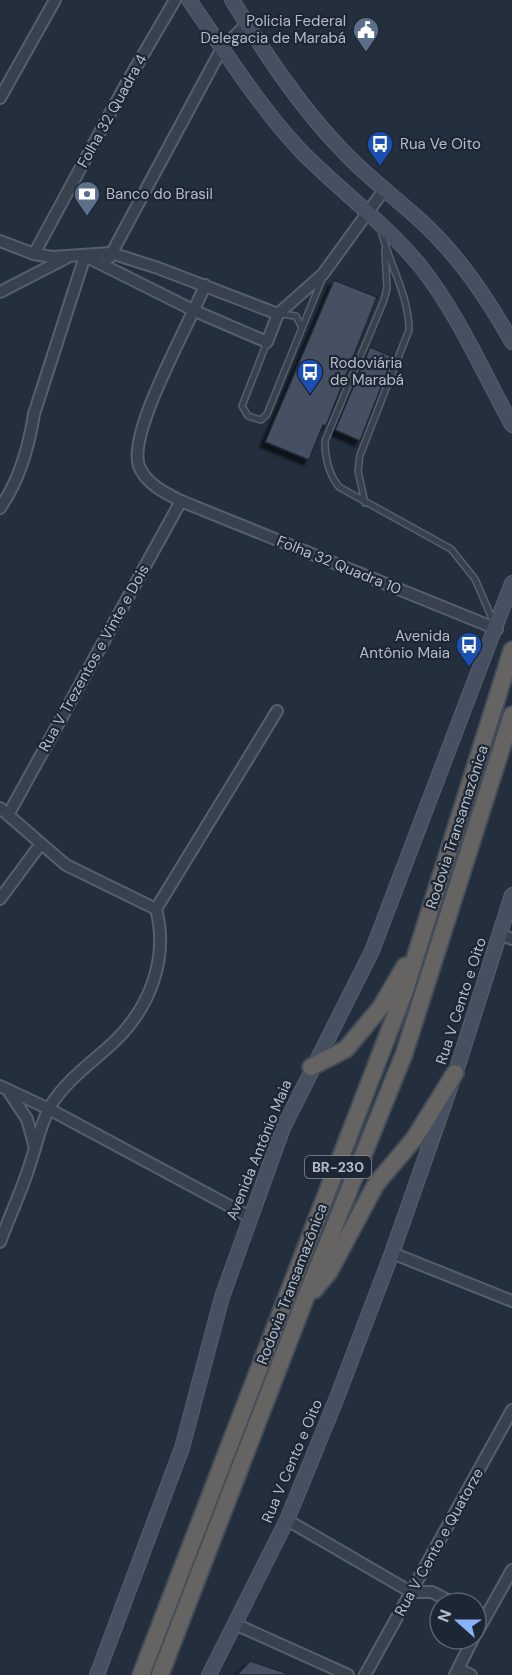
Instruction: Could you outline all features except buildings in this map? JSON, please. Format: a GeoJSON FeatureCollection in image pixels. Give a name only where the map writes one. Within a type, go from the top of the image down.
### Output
{"type":"FeatureCollection","features":[{"type":"Feature","properties":{"kind":"highway","name":"Rodovia Transamazônica"},"geometry":{"type":"LineString","coordinates":[[141,1675],[352,1133],[404,993],[512,650]]}},
{"type":"Feature","properties":{"kind":"highway","name":"Rodovia Transamazônica"},"geometry":{"type":"LineString","coordinates":[[160,1675],[305,1299],[404,1054],[512,715]]}},
{"type":"Feature","properties":{"kind":"highway"},"geometry":{"type":"LineString","coordinates":[[311,1067],[346,1049],[381,1007],[428,919]]}},
{"type":"Feature","properties":{"kind":"highway"},"geometry":{"type":"LineString","coordinates":[[305,1299],[329,1272],[375,1184],[414,1139],[455,1073]]}},
{"type":"Feature","properties":{"kind":"main road"},"geometry":{"type":"LineString","coordinates":[[189,0],[259,99],[298,147],[397,239],[443,298],[512,425]]}},
{"type":"Feature","properties":{"kind":"main road"},"geometry":{"type":"LineString","coordinates":[[232,0],[285,81],[316,120],[343,152],[422,222],[457,258],[488,301],[512,342]]}},
{"type":"Feature","properties":{"kind":"main road","name":"Avenida Antônio Maia"},"geometry":{"type":"LineString","coordinates":[[97,1675],[182,1448],[222,1297],[283,1128],[311,1067],[372,951],[497,629],[512,583]]}},
{"type":"Feature","properties":{"kind":"main road","name":"Rua V Cento e Oito"},"geometry":{"type":"LineString","coordinates":[[209,1675],[286,1520],[392,1253],[455,1073],[506,937],[512,895]]}},
{"type":"Feature","properties":{"kind":"street"},"geometry":{"type":"LineString","coordinates":[[0,98],[55,0]]}},
{"type":"Feature","properties":{"kind":"street","name":"Folha 32 Quadra 4"},"geometry":{"type":"LineString","coordinates":[[34,254],[175,0]]}},
{"type":"Feature","properties":{"kind":"street"},"geometry":{"type":"LineString","coordinates":[[106,266],[222,48],[247,24]]}},
{"type":"Feature","properties":{"kind":"street"},"geometry":{"type":"LineString","coordinates":[[85,256],[195,311],[267,342],[278,314],[323,274],[384,190]]}},
{"type":"Feature","properties":{"kind":"street"},"geometry":{"type":"LineString","coordinates":[[0,241],[34,254],[69,257],[111,253],[205,285],[278,314]]}},
{"type":"Feature","properties":{"kind":"street"},"geometry":{"type":"LineString","coordinates":[[0,508],[6,499],[26,448],[34,414],[85,256]]}},
{"type":"Feature","properties":{"kind":"street"},"geometry":{"type":"LineString","coordinates":[[0,292],[69,257]]}},
{"type":"Feature","properties":{"kind":"street","name":"Folha 32 Quadra 10"},"geometry":{"type":"LineString","coordinates":[[205,285],[141,425],[137,444],[140,468],[146,478],[181,501],[497,629]]}},
{"type":"Feature","properties":{"kind":"street","name":"Rua V Trezentos e Vinte e Dois"},"geometry":{"type":"LineString","coordinates":[[4,812],[181,501]]}},
{"type":"Feature","properties":{"kind":"street"},"geometry":{"type":"LineString","coordinates":[[0,1242],[49,1109],[87,1064],[128,1026],[147,1000],[156,974],[160,951],[161,934],[156,909],[278,711]]}},
{"type":"Feature","properties":{"kind":"street"},"geometry":{"type":"LineString","coordinates":[[4,812],[66,865],[156,909]]}},
{"type":"Feature","properties":{"kind":"street"},"geometry":{"type":"LineString","coordinates":[[0,899],[40,845]]}},
{"type":"Feature","properties":{"kind":"street"},"geometry":{"type":"LineString","coordinates":[[3,1088],[49,1109],[250,1217]]}},
{"type":"Feature","properties":{"kind":"street"},"geometry":{"type":"LineString","coordinates":[[3,1088],[27,1119],[35,1148]]}},
{"type":"Feature","properties":{"kind":"street"},"geometry":{"type":"LineString","coordinates":[[392,1253],[512,1301]]}},
{"type":"Feature","properties":{"kind":"street","name":"Rua V Cento e Quatorze"},"geometry":{"type":"LineString","coordinates":[[365,1675],[512,1410]]}},
{"type":"Feature","properties":{"kind":"street"},"geometry":{"type":"LineString","coordinates":[[286,1520],[411,1592],[428,1592]]}},
{"type":"Feature","properties":{"kind":"street"},"geometry":{"type":"LineString","coordinates":[[488,1606],[512,1570]]}},
{"type":"Feature","properties":{"kind":"street"},"geometry":{"type":"LineString","coordinates":[[235,1624],[348,1675]]}},
{"type":"Feature","properties":{"kind":"street"},"geometry":{"type":"LineString","coordinates":[[467,1651],[457,1672],[471,1675]]}},
{"type":"Feature","properties":{"kind":"lane"},"geometry":{"type":"LineString","coordinates":[[380,224],[385,250],[387,288],[325,441],[325,453],[331,477],[339,487],[365,503],[409,524],[451,549],[475,579],[497,629]]}},
{"type":"Feature","properties":{"kind":"lane"},"geometry":{"type":"LineString","coordinates":[[365,503],[358,471],[360,455],[409,330],[409,316],[403,296],[385,250]]}},
{"type":"Feature","properties":{"kind":"lane"},"geometry":{"type":"LineString","coordinates":[[267,342],[244,399],[244,412],[256,420],[264,419],[323,274]]}},
{"type":"Feature","properties":{"kind":"lane"},"geometry":{"type":"LineString","coordinates":[[278,314],[296,315],[302,329]]}},
{"type":"Feature","properties":{"kind":"place","name":"Policia Federal Delegacia de Marabá"},"geometry":{"type":"Point","coordinates":[366,53]}},
{"type":"Feature","properties":{"kind":"place","name":"Rua Ve Oito"},"geometry":{"type":"Point","coordinates":[380,167]}},
{"type":"Feature","properties":{"kind":"place","name":"Banco do Brasil"},"geometry":{"type":"Point","coordinates":[87,217]}},
{"type":"Feature","properties":{"kind":"place","name":"Rodoviária de Marabá"},"geometry":{"type":"Point","coordinates":[310,395]}},
{"type":"Feature","properties":{"kind":"place","name":"Avenida Antônio Maia"},"geometry":{"type":"Point","coordinates":[469,668]}}]}
